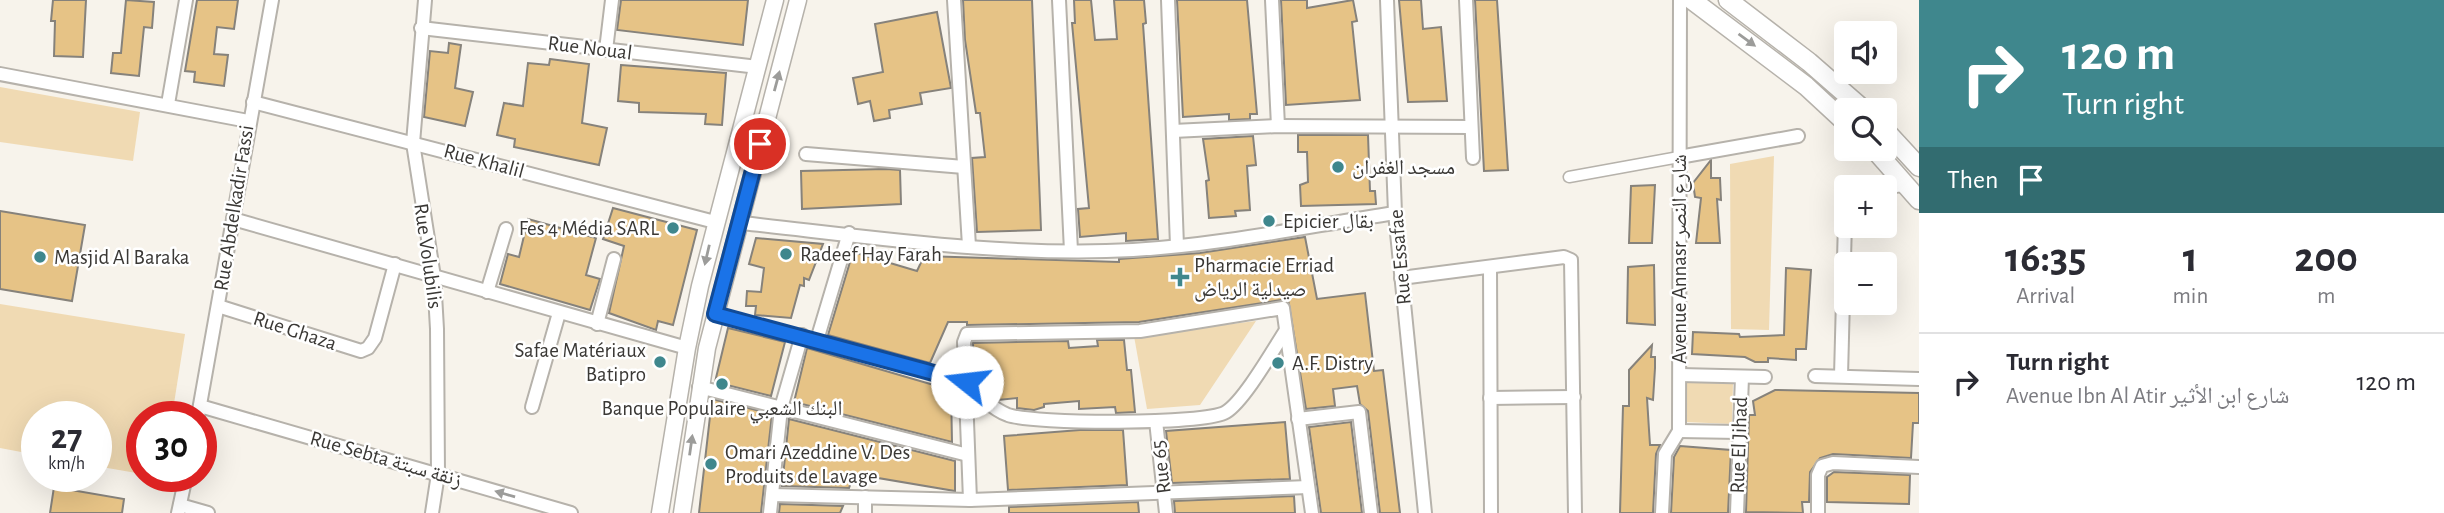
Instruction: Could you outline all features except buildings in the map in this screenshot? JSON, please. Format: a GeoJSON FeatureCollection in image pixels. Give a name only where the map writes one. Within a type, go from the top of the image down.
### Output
{"type":"FeatureCollection","features":[{"type":"Feature","properties":{"kind":"main road"},"geometry":{"type":"LineString","coordinates":[[1692,0],[1806,86],[1834,112]]}},
{"type":"Feature","properties":{"kind":"main road"},"geometry":{"type":"LineString","coordinates":[[1728,0],[1809,62],[1850,98]]}},
{"type":"Feature","properties":{"kind":"main road"},"geometry":{"type":"LineString","coordinates":[[1897,143],[1919,167]]}},
{"type":"Feature","properties":{"kind":"main road"},"geometry":{"type":"LineString","coordinates":[[1885,161],[1919,200]]}},
{"type":"Feature","properties":{"kind":"street"},"geometry":{"type":"LineString","coordinates":[[168,103],[186,0]]}},
{"type":"Feature","properties":{"kind":"street","name":"Rue Abdelkadir Fassi"},"geometry":{"type":"LineString","coordinates":[[201,401],[248,121],[272,0]]}},
{"type":"Feature","properties":{"kind":"street","name":"Rue Volubilis"},"geometry":{"type":"LineString","coordinates":[[425,0],[413,143],[434,277],[437,329],[438,474],[432,513]]}},
{"type":"Feature","properties":{"kind":"street"},"geometry":{"type":"LineString","coordinates":[[606,50],[612,0]]}},
{"type":"Feature","properties":{"kind":"street"},"geometry":{"type":"LineString","coordinates":[[660,513],[687,348],[715,222],[775,0]]}},
{"type":"Feature","properties":{"kind":"street"},"geometry":{"type":"LineString","coordinates":[[682,513],[699,387],[715,314],[742,223],[798,0]]}},
{"type":"Feature","properties":{"kind":"street"},"geometry":{"type":"LineString","coordinates":[[954,0],[969,246]]}},
{"type":"Feature","properties":{"kind":"street"},"geometry":{"type":"LineString","coordinates":[[1059,0],[1071,251]]}},
{"type":"Feature","properties":{"kind":"street"},"geometry":{"type":"LineString","coordinates":[[1168,0],[1177,246]]}},
{"type":"Feature","properties":{"kind":"street"},"geometry":{"type":"LineString","coordinates":[[1272,0],[1278,126]]}},
{"type":"Feature","properties":{"kind":"street","name":"Rue Essafae"},"geometry":{"type":"LineString","coordinates":[[1387,0],[1395,213],[1425,513]]}},
{"type":"Feature","properties":{"kind":"street"},"geometry":{"type":"LineString","coordinates":[[1466,0],[1473,158]]}},
{"type":"Feature","properties":{"kind":"street","name":"Avenue Annasr شارع النصر"},"geometry":{"type":"LineString","coordinates":[[1662,513],[1665,454],[1679,430],[1680,0]]}},
{"type":"Feature","properties":{"kind":"street","name":"Rue Noual"},"geometry":{"type":"LineString","coordinates":[[421,28],[758,67]]}},
{"type":"Feature","properties":{"kind":"street"},"geometry":{"type":"LineString","coordinates":[[0,74],[168,103],[248,121]]}},
{"type":"Feature","properties":{"kind":"street","name":"Rue Khalil"},"geometry":{"type":"LineString","coordinates":[[253,102],[715,222]]}},
{"type":"Feature","properties":{"kind":"street"},"geometry":{"type":"LineString","coordinates":[[1173,131],[1278,126],[1471,127]]}},
{"type":"Feature","properties":{"kind":"street"},"geometry":{"type":"LineString","coordinates":[[1569,177],[1798,136]]}},
{"type":"Feature","properties":{"kind":"street"},"geometry":{"type":"LineString","coordinates":[[806,154],[964,167]]}},
{"type":"Feature","properties":{"kind":"street"},"geometry":{"type":"LineString","coordinates":[[1897,186],[1907,184]]}},
{"type":"Feature","properties":{"kind":"street"},"geometry":{"type":"LineString","coordinates":[[742,223],[969,246],[1071,251],[1177,246],[1395,213]]}},
{"type":"Feature","properties":{"kind":"street"},"geometry":{"type":"LineString","coordinates":[[233,219],[687,348]]}},
{"type":"Feature","properties":{"kind":"street"},"geometry":{"type":"LineString","coordinates":[[487,292],[506,229]]}},
{"type":"Feature","properties":{"kind":"street"},"geometry":{"type":"LineString","coordinates":[[817,340],[849,233]]}},
{"type":"Feature","properties":{"kind":"street"},"geometry":{"type":"LineString","coordinates":[[1841,376],[1845,238]]}},
{"type":"Feature","properties":{"kind":"street"},"geometry":{"type":"LineString","coordinates":[[1401,278],[1564,257],[1571,260],[1575,513]]}},
{"type":"Feature","properties":{"kind":"street"},"geometry":{"type":"LineString","coordinates":[[597,324],[614,259]]}},
{"type":"Feature","properties":{"kind":"street","name":"Rue Ghaza"},"geometry":{"type":"LineString","coordinates":[[218,306],[360,351],[368,348],[375,338],[395,264]]}},
{"type":"Feature","properties":{"kind":"street"},"geometry":{"type":"LineString","coordinates":[[1490,267],[1491,513]]}},
{"type":"Feature","properties":{"kind":"street"},"geometry":{"type":"LineString","coordinates":[[970,500],[964,342],[967,334],[1140,331],[1283,308],[1312,513]]}},
{"type":"Feature","properties":{"kind":"street"},"geometry":{"type":"LineString","coordinates":[[532,407],[559,313]]}},
{"type":"Feature","properties":{"kind":"street"},"geometry":{"type":"LineString","coordinates":[[715,314],[802,335],[967,382],[993,407],[1018,418],[1156,421],[1211,416],[1227,411],[1286,330]]}},
{"type":"Feature","properties":{"kind":"street"},"geometry":{"type":"LineString","coordinates":[[770,513],[781,408],[802,335]]}},
{"type":"Feature","properties":{"kind":"street"},"geometry":{"type":"LineString","coordinates":[[1680,375],[1765,377]]}},
{"type":"Feature","properties":{"kind":"street"},"geometry":{"type":"LineString","coordinates":[[1815,376],[1919,379]]}},
{"type":"Feature","properties":{"kind":"street","name":"Rue El Jihad"},"geometry":{"type":"LineString","coordinates":[[1737,513],[1742,377]]}},
{"type":"Feature","properties":{"kind":"street"},"geometry":{"type":"LineString","coordinates":[[699,387],[968,455]]}},
{"type":"Feature","properties":{"kind":"street"},"geometry":{"type":"LineString","coordinates":[[1490,398],[1574,397]]}},
{"type":"Feature","properties":{"kind":"street"},"geometry":{"type":"LineString","coordinates":[[1298,419],[1359,412],[1371,513]]}},
{"type":"Feature","properties":{"kind":"street","name":"Rue Sebta زنقة سبتة"},"geometry":{"type":"LineString","coordinates":[[217,416],[438,474],[571,513]]}},
{"type":"Feature","properties":{"kind":"street","name":"Rue 65"},"geometry":{"type":"LineString","coordinates":[[1156,421],[1166,513]]}},
{"type":"Feature","properties":{"kind":"street"},"geometry":{"type":"LineString","coordinates":[[1679,430],[1739,432]]}},
{"type":"Feature","properties":{"kind":"street"},"geometry":{"type":"LineString","coordinates":[[1818,513],[1818,475],[1822,466],[1833,463],[1919,467]]}},
{"type":"Feature","properties":{"kind":"street"},"geometry":{"type":"LineString","coordinates":[[772,495],[970,500],[1308,486]]}},
{"type":"Feature","properties":{"kind":"street"},"geometry":{"type":"LineString","coordinates":[[865,497],[865,513]]}},
{"type":"Feature","properties":{"kind":"street"},"geometry":{"type":"LineString","coordinates":[[179,509],[208,513]]}},
{"type":"Feature","properties":{"kind":"shaded area"},"geometry":{"type":"Polygon","coordinates":[[[0,87],[140,112],[133,161],[0,142],[0,87]]]}},
{"type":"Feature","properties":{"kind":"shaded area"},"geometry":{"type":"Polygon","coordinates":[[[1774,156],[1769,330],[1731,329],[1730,164],[1774,156]]]}},
{"type":"Feature","properties":{"kind":"shaded area"},"geometry":{"type":"Polygon","coordinates":[[[0,304],[185,334],[174,401],[126,401],[126,471],[112,469],[112,401],[21,401],[21,452],[0,448],[0,304]]]}},
{"type":"Feature","properties":{"kind":"shaded area"},"geometry":{"type":"Polygon","coordinates":[[[1256,321],[1200,405],[1147,409],[1134,336],[1256,321]]]}},
{"type":"Feature","properties":{"kind":"shaded area"},"geometry":{"type":"Polygon","coordinates":[[[1687,381],[1733,382],[1732,424],[1686,422],[1687,381]]]}},
{"type":"Feature","properties":{"kind":"place","name":"مسجد الغفران"},"geometry":{"type":"Point","coordinates":[1338,167]}},
{"type":"Feature","properties":{"kind":"place","name":"Epicier بقال"},"geometry":{"type":"Point","coordinates":[1269,221]}},
{"type":"Feature","properties":{"kind":"place","name":"Fes 4 Média SARL"},"geometry":{"type":"Point","coordinates":[673,228]}},
{"type":"Feature","properties":{"kind":"place","name":"Radeef Hay Farah"},"geometry":{"type":"Point","coordinates":[786,254]}},
{"type":"Feature","properties":{"kind":"place","name":"Masjid Al Baraka"},"geometry":{"type":"Point","coordinates":[40,257]}},
{"type":"Feature","properties":{"kind":"place","name":"Pharmacie Erriad صيدلية الرياض"},"geometry":{"type":"Point","coordinates":[1180,277]}},
{"type":"Feature","properties":{"kind":"place","name":"Safae Matériaux Batipro"},"geometry":{"type":"Point","coordinates":[660,362]}},
{"type":"Feature","properties":{"kind":"place","name":"A.F. Distry"},"geometry":{"type":"Point","coordinates":[1278,363]}},
{"type":"Feature","properties":{"kind":"place","name":"Banque Populaire البنك الشعبي"},"geometry":{"type":"Point","coordinates":[722,384]}},
{"type":"Feature","properties":{"kind":"place","name":"Omari Azeddine V. Des Produits de Lavage"},"geometry":{"type":"Point","coordinates":[711,464]}},
{"type":"Feature","properties":{"kind":"route"},"geometry":{"type":"LineString","coordinates":[[760,144],[742,223],[715,314],[802,335],[967,382]]}}]}
